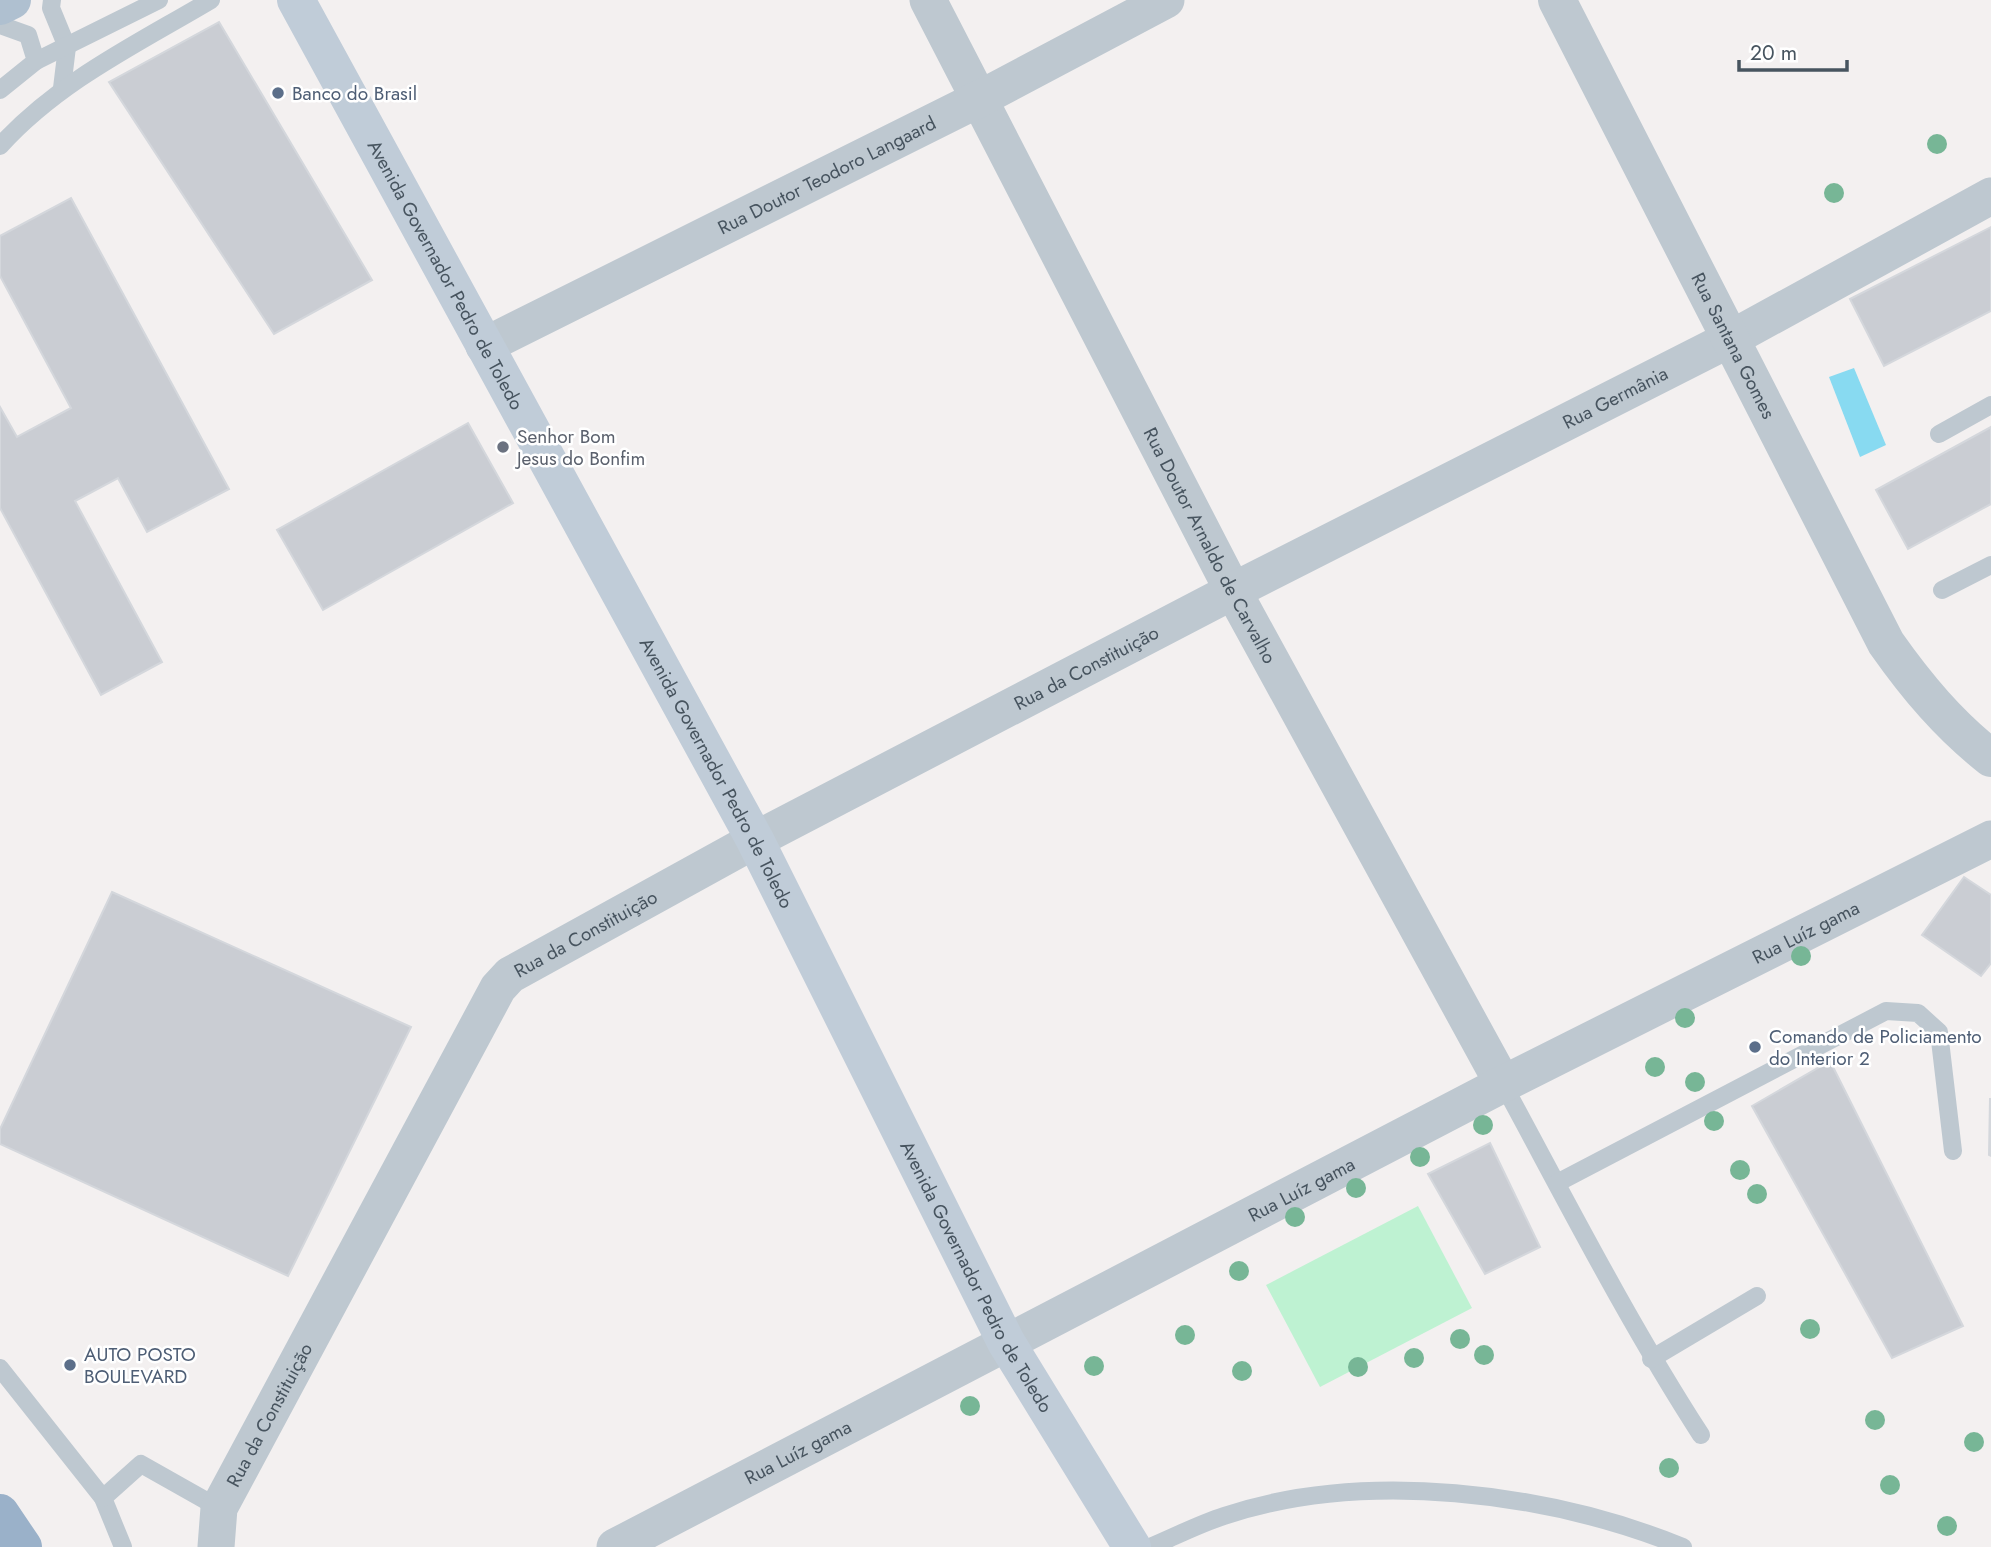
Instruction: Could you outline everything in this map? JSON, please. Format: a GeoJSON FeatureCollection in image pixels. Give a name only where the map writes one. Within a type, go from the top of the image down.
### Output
{"type":"FeatureCollection","features":[{"type":"Feature","properties":{"kind":"highway"},"geometry":{"type":"LineString","coordinates":[[0,1513],[23,1547]]}},
{"type":"Feature","properties":{"kind":"main road"},"geometry":{"type":"LineString","coordinates":[[0,6],[12,0]]}},
{"type":"Feature","properties":{"kind":"main road","name":"Avenida Governador Pedro de Toledo"},"geometry":{"type":"LineString","coordinates":[[296,0],[755,840],[1006,1342],[1132,1547]]}},
{"type":"Feature","properties":{"kind":"street","name":"Rua Doutor Arnaldo de Carvalho"},"geometry":{"type":"LineString","coordinates":[[928,0],[1233,591],[1503,1084]]}},
{"type":"Feature","properties":{"kind":"street","name":"Rua Doutor Teodoro Langaard"},"geometry":{"type":"LineString","coordinates":[[484,346],[979,99],[1166,0]]}},
{"type":"Feature","properties":{"kind":"street","name":"Rua Santana Gomes"},"geometry":{"type":"LineString","coordinates":[[1557,0],[1886,643],[1917,688],[1965,738],[1991,758]]}},
{"type":"Feature","properties":{"kind":"street","name":"Rua Germânia"},"geometry":{"type":"LineString","coordinates":[[1233,591],[1732,338],[1991,196]]}},
{"type":"Feature","properties":{"kind":"street","name":"Rua da Constituição"},"geometry":{"type":"LineString","coordinates":[[216,1547],[219,1508],[504,980],[755,840],[1233,591]]}},
{"type":"Feature","properties":{"kind":"street","name":"Rua Luíz gama"},"geometry":{"type":"LineString","coordinates":[[615,1547],[1503,1084],[1991,839]]}},
{"type":"Feature","properties":{"kind":"lane"},"geometry":{"type":"LineString","coordinates":[[52,0],[51,8],[67,47],[62,88]]}},
{"type":"Feature","properties":{"kind":"lane"},"geometry":{"type":"LineString","coordinates":[[0,90],[36,61],[159,0]]}},
{"type":"Feature","properties":{"kind":"lane"},"geometry":{"type":"LineString","coordinates":[[0,146],[62,88],[211,0]]}},
{"type":"Feature","properties":{"kind":"lane"},"geometry":{"type":"LineString","coordinates":[[0,25],[27,35],[36,61]]}},
{"type":"Feature","properties":{"kind":"lane"},"geometry":{"type":"LineString","coordinates":[[1939,434],[1991,405]]}},
{"type":"Feature","properties":{"kind":"lane"},"geometry":{"type":"LineString","coordinates":[[1942,590],[1991,565]]}},
{"type":"Feature","properties":{"kind":"lane"},"geometry":{"type":"LineString","coordinates":[[1557,1183],[1886,1012],[1917,1013],[1939,1032],[1953,1151]]}},
{"type":"Feature","properties":{"kind":"lane"},"geometry":{"type":"LineString","coordinates":[[1503,1084],[1624,1302],[1651,1359],[1701,1435]]}},
{"type":"Feature","properties":{"kind":"lane"},"geometry":{"type":"LineString","coordinates":[[1651,1359],[1758,1296]]}},
{"type":"Feature","properties":{"kind":"lane"},"geometry":{"type":"LineString","coordinates":[[0,1368],[103,1498],[124,1547]]}},
{"type":"Feature","properties":{"kind":"lane"},"geometry":{"type":"LineString","coordinates":[[103,1498],[141,1464],[219,1508]]}},
{"type":"Feature","properties":{"kind":"lane"},"geometry":{"type":"LineString","coordinates":[[1150,1547],[1224,1516],[1296,1499],[1358,1493],[1435,1492],[1490,1497],[1578,1513],[1683,1547]]}},
{"type":"Feature","properties":{"kind":"green space"},"geometry":{"type":"Polygon","coordinates":[[[1418,1206],[1472,1308],[1320,1387],[1266,1285],[1418,1206]]]}},
{"type":"Feature","properties":{"kind":"water"},"geometry":{"type":"Polygon","coordinates":[[[1854,368],[1886,445],[1860,457],[1829,377],[1854,368]]]}},
{"type":"Feature","properties":{"kind":"building"},"geometry":{"type":"Polygon","coordinates":[[[219,22],[372,280],[274,334],[109,82],[219,22]]]}},
{"type":"Feature","properties":{"kind":"building"},"geometry":{"type":"Polygon","coordinates":[[[71,198],[229,489],[147,532],[118,478],[75,501],[162,662],[101,695],[0,508],[0,407],[17,437],[71,408],[0,276],[0,236],[71,198]]]}},
{"type":"Feature","properties":{"kind":"building"},"geometry":{"type":"Polygon","coordinates":[[[1991,227],[1991,311],[1884,366],[1850,299],[1991,227]]]}},
{"type":"Feature","properties":{"kind":"building"},"geometry":{"type":"Polygon","coordinates":[[[468,423],[513,503],[323,610],[277,530],[468,423]]]}},
{"type":"Feature","properties":{"kind":"building"},"geometry":{"type":"Polygon","coordinates":[[[1991,427],[1991,504],[1908,549],[1876,490],[1991,427]]]}},
{"type":"Feature","properties":{"kind":"building"},"geometry":{"type":"Polygon","coordinates":[[[1964,877],[1991,895],[1991,963],[1981,976],[1922,935],[1964,877]]]}},
{"type":"Feature","properties":{"kind":"building"},"geometry":{"type":"Polygon","coordinates":[[[112,892],[411,1027],[288,1276],[0,1144],[0,1129],[112,892]]]}},
{"type":"Feature","properties":{"kind":"building"},"geometry":{"type":"Polygon","coordinates":[[[1830,1061],[1963,1326],[1892,1358],[1752,1106],[1830,1061]]]}},
{"type":"Feature","properties":{"kind":"building"},"geometry":{"type":"Polygon","coordinates":[[[1991,1099],[1991,1156],[1989,1155],[1991,1099]]]}},
{"type":"Feature","properties":{"kind":"building"},"geometry":{"type":"Polygon","coordinates":[[[1490,1143],[1540,1247],[1485,1274],[1428,1174],[1490,1143]]]}},
{"type":"Feature","properties":{"kind":"place","name":"Banco do Brasil"},"geometry":{"type":"Point","coordinates":[278,93]}},
{"type":"Feature","properties":{"kind":"place","name":"Senhor Bom Jesus do Bonfim"},"geometry":{"type":"Point","coordinates":[503,447]}},
{"type":"Feature","properties":{"kind":"place","name":"Comando de Policiamento do Interior 2"},"geometry":{"type":"Point","coordinates":[1755,1047]}},
{"type":"Feature","properties":{"kind":"place","name":"AUTO POSTO BOULEVARD"},"geometry":{"type":"Point","coordinates":[70,1365]}}]}
